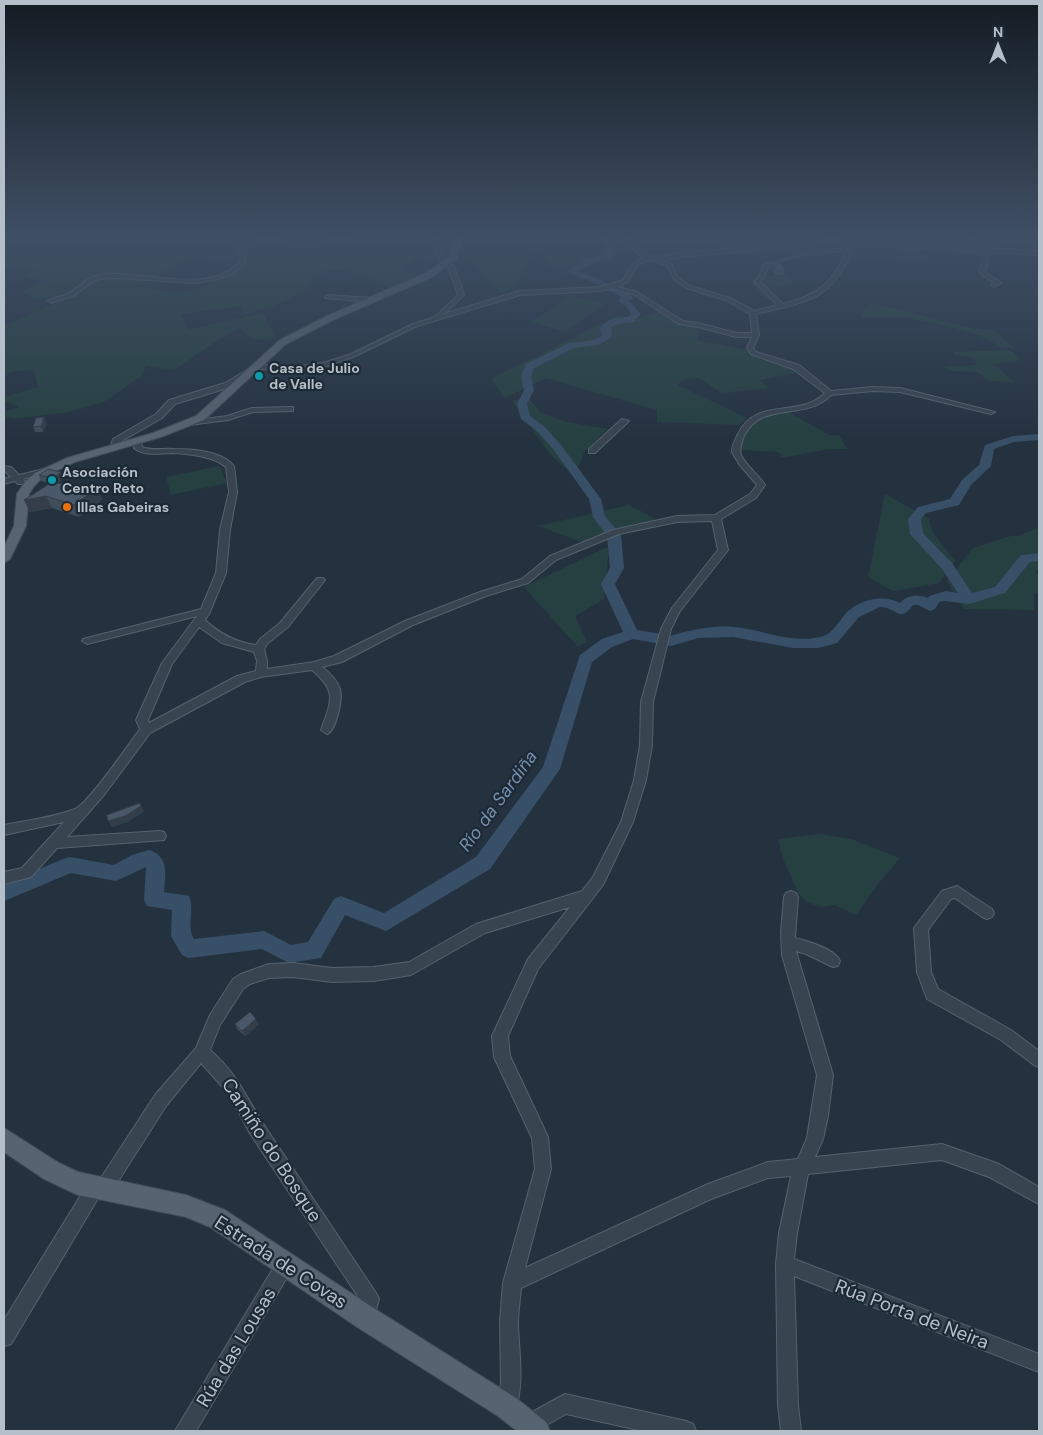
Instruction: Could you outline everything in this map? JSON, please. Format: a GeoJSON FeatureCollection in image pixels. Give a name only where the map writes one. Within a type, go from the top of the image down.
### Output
{"type":"FeatureCollection","features":[{"type":"Feature","properties":{"kind":"main road"},"geometry":{"type":"LineString","coordinates":[[4,559],[20,526],[23,494],[32,482],[50,469],[71,460],[138,441],[189,423],[211,410],[283,342],[361,305]]}},
{"type":"Feature","properties":{"kind":"main road","name":"Estrada de Covas"},"geometry":{"type":"LineString","coordinates":[[4,1139],[52,1172],[100,1188],[186,1206],[217,1218],[366,1318],[507,1407],[534,1428]]}},
{"type":"Feature","properties":{"kind":"street"},"geometry":{"type":"LineString","coordinates":[[437,318],[451,305]]}},
{"type":"Feature","properties":{"kind":"street"},"geometry":{"type":"LineString","coordinates":[[114,448],[116,440],[159,416],[172,402],[228,385],[239,376],[252,370],[285,369],[327,364],[351,356],[415,325],[480,305]]}},
{"type":"Feature","properties":{"kind":"street"},"geometry":{"type":"LineString","coordinates":[[652,305],[681,323],[698,325],[736,335],[756,335]]}},
{"type":"Feature","properties":{"kind":"street"},"geometry":{"type":"LineString","coordinates":[[739,305],[753,313],[788,305]]}},
{"type":"Feature","properties":{"kind":"street"},"geometry":{"type":"LineString","coordinates":[[753,313],[756,335],[750,348],[753,353],[796,367],[830,393],[900,390],[991,412]]}},
{"type":"Feature","properties":{"kind":"street"},"geometry":{"type":"LineString","coordinates":[[4,878],[26,873],[100,792],[146,730],[241,679],[261,673],[314,666],[338,659],[410,623],[483,594],[525,581],[553,558],[616,532],[677,519],[717,518],[747,501],[761,485],[743,464],[736,450],[744,425],[759,416],[812,405],[830,393]]}},
{"type":"Feature","properties":{"kind":"street"},"geometry":{"type":"LineString","coordinates":[[189,423],[228,418],[252,410],[290,409]]}},
{"type":"Feature","properties":{"kind":"street"},"geometry":{"type":"LineString","coordinates":[[592,451],[625,421]]}},
{"type":"Feature","properties":{"kind":"street"},"geometry":{"type":"LineString","coordinates":[[138,441],[138,448],[140,450],[182,452],[223,460],[230,466],[233,492],[225,530],[221,573],[205,611],[167,663],[142,720],[146,730]]}},
{"type":"Feature","properties":{"kind":"street"},"geometry":{"type":"LineString","coordinates":[[4,468],[8,469],[17,478],[32,482]]}},
{"type":"Feature","properties":{"kind":"street"},"geometry":{"type":"LineString","coordinates":[[4,481],[50,469]]}},
{"type":"Feature","properties":{"kind":"street"},"geometry":{"type":"LineString","coordinates":[[507,1407],[512,1383],[509,1321],[512,1283],[543,1169],[540,1137],[502,1057],[500,1036],[533,964],[606,867],[628,822],[640,780],[646,745],[647,702],[666,628],[676,610],[724,550],[716,523],[717,518]]}},
{"type":"Feature","properties":{"kind":"street"},"geometry":{"type":"LineString","coordinates":[[261,673],[262,661],[259,649],[264,641],[284,625],[320,580]]}},
{"type":"Feature","properties":{"kind":"street"},"geometry":{"type":"LineString","coordinates":[[87,641],[205,611]]}},
{"type":"Feature","properties":{"kind":"street"},"geometry":{"type":"LineString","coordinates":[[199,621],[218,638],[246,648],[259,649]]}},
{"type":"Feature","properties":{"kind":"street"},"geometry":{"type":"LineString","coordinates":[[314,666],[326,676],[334,687],[337,699],[327,730]]}},
{"type":"Feature","properties":{"kind":"street"},"geometry":{"type":"LineString","coordinates":[[4,830],[48,822],[81,812]]}},
{"type":"Feature","properties":{"kind":"street"},"geometry":{"type":"LineString","coordinates":[[54,843],[160,836]]}},
{"type":"Feature","properties":{"kind":"street"},"geometry":{"type":"LineString","coordinates":[[987,913],[957,892],[947,895],[921,928],[924,972],[932,994],[1006,1035],[1039,1060]]}},
{"type":"Feature","properties":{"kind":"street"},"geometry":{"type":"LineString","coordinates":[[4,1336],[100,1188],[161,1100],[179,1075],[201,1053],[215,1020],[238,984],[246,979],[269,971],[293,970],[332,976],[374,974],[411,968],[481,928],[586,896]]}},
{"type":"Feature","properties":{"kind":"street"},"geometry":{"type":"LineString","coordinates":[[791,897],[788,932],[790,943],[789,955],[825,1075],[815,1139],[800,1173],[796,1190],[788,1233],[785,1264],[788,1405],[791,1431]]}},
{"type":"Feature","properties":{"kind":"street"},"geometry":{"type":"LineString","coordinates":[[790,943],[809,948],[833,961]]}},
{"type":"Feature","properties":{"kind":"street","name":"Camiño do Bosque"},"geometry":{"type":"LineString","coordinates":[[201,1053],[219,1068],[242,1099],[257,1129],[370,1299],[366,1318]]}},
{"type":"Feature","properties":{"kind":"street"},"geometry":{"type":"LineString","coordinates":[[512,1283],[708,1192],[768,1170],[942,1152],[993,1170],[1039,1196]]}},
{"type":"Feature","properties":{"kind":"street","name":"Rúa das Lousas"},"geometry":{"type":"LineString","coordinates":[[185,1431],[286,1263]]}},
{"type":"Feature","properties":{"kind":"street","name":"Rúa Porta de Neira"},"geometry":{"type":"LineString","coordinates":[[785,1264],[1039,1363]]}},
{"type":"Feature","properties":{"kind":"street"},"geometry":{"type":"LineString","coordinates":[[534,1428],[565,1404],[686,1431]]}},
{"type":"Feature","properties":{"kind":"green space"},"geometry":{"type":"Polygon","coordinates":[[[52,305],[276,305],[241,315],[243,306],[180,314],[188,330],[263,313],[276,338],[254,340],[239,328],[214,342],[174,370],[146,366],[141,376],[104,402],[69,412],[14,419],[4,416],[4,412],[19,407],[4,400],[4,397],[38,387],[34,370],[10,372],[4,378],[4,326],[52,305]]]}},
{"type":"Feature","properties":{"kind":"green space"},"geometry":{"type":"Polygon","coordinates":[[[558,305],[604,305],[565,332],[531,322],[558,305]]]}},
{"type":"Feature","properties":{"kind":"green space"},"geometry":{"type":"Polygon","coordinates":[[[869,305],[882,305],[974,329],[994,330],[1015,349],[999,347],[975,334],[938,324],[904,317],[863,318],[861,315],[869,305]]]}},
{"type":"Feature","properties":{"kind":"green space"},"geometry":{"type":"Polygon","coordinates":[[[661,310],[678,322],[699,325],[697,340],[747,350],[755,356],[786,365],[800,372],[759,380],[770,388],[722,393],[699,378],[685,379],[678,385],[747,418],[740,425],[657,422],[657,410],[546,378],[505,398],[491,379],[619,315],[632,321],[661,310]]]}},
{"type":"Feature","properties":{"kind":"green space"},"geometry":{"type":"Polygon","coordinates":[[[1011,350],[1021,360],[994,364],[1014,382],[989,381],[978,372],[948,371],[946,367],[976,365],[975,358],[955,355],[954,352],[1011,350]]]}},
{"type":"Feature","properties":{"kind":"green space"},"geometry":{"type":"Polygon","coordinates":[[[528,398],[541,413],[567,422],[608,429],[585,451],[574,476],[549,453],[512,401],[528,398]]]}},
{"type":"Feature","properties":{"kind":"green space"},"geometry":{"type":"Polygon","coordinates":[[[788,412],[829,435],[839,435],[847,449],[829,449],[780,458],[781,454],[778,452],[741,450],[746,433],[751,427],[763,419],[788,412]]]}},
{"type":"Feature","properties":{"kind":"green space"},"geometry":{"type":"Polygon","coordinates":[[[219,466],[227,483],[171,495],[166,477],[219,466]]]}},
{"type":"Feature","properties":{"kind":"green space"},"geometry":{"type":"Polygon","coordinates":[[[885,494],[928,518],[933,533],[955,561],[939,583],[893,591],[868,577],[885,494]]]}},
{"type":"Feature","properties":{"kind":"green space"},"geometry":{"type":"Polygon","coordinates":[[[629,505],[656,519],[619,528],[582,542],[538,526],[629,505]]]}},
{"type":"Feature","properties":{"kind":"green space"},"geometry":{"type":"Polygon","coordinates":[[[1039,527],[1039,568],[1036,573],[1039,575],[1039,593],[1034,594],[1034,610],[964,609],[947,581],[973,548],[1011,536],[1019,536],[1039,527]]]}},
{"type":"Feature","properties":{"kind":"green space"},"geometry":{"type":"Polygon","coordinates":[[[609,546],[604,599],[575,616],[587,642],[578,647],[524,587],[609,546]]]}},
{"type":"Feature","properties":{"kind":"green space"},"geometry":{"type":"Polygon","coordinates":[[[818,834],[851,839],[900,858],[878,884],[856,915],[835,905],[821,907],[806,902],[798,893],[783,859],[778,839],[818,834]]]}},
{"type":"Feature","properties":{"kind":"building"},"geometry":{"type":"Polygon","coordinates":[[[44,417],[41,426],[33,427],[36,418],[44,417]]]}},
{"type":"Feature","properties":{"kind":"building"},"geometry":{"type":"Polygon","coordinates":[[[48,469],[61,472],[54,478],[39,475],[48,469]]]}},
{"type":"Feature","properties":{"kind":"building"},"geometry":{"type":"Polygon","coordinates":[[[51,483],[87,485],[97,488],[74,505],[46,496],[24,500],[51,483]]]}},
{"type":"Feature","properties":{"kind":"building"},"geometry":{"type":"Polygon","coordinates":[[[140,803],[141,806],[125,816],[108,821],[107,815],[140,803]]]}},
{"type":"Feature","properties":{"kind":"building"},"geometry":{"type":"Polygon","coordinates":[[[250,1012],[256,1019],[242,1031],[235,1024],[250,1012]]]}},
{"type":"Feature","properties":{"kind":"waterway","name":"Río da Sardiña"},"geometry":{"type":"LineString","coordinates":[[630,305],[636,314],[631,320],[617,321],[607,325],[605,328],[607,337],[596,343],[572,345],[530,366],[526,376],[529,390],[522,404],[525,417],[541,429],[557,447],[595,499],[599,517],[614,535],[617,568],[608,584],[632,634]]}},
{"type":"Feature","properties":{"kind":"waterway"},"geometry":{"type":"LineString","coordinates":[[969,599],[947,566],[917,534],[914,519],[922,510],[955,502],[966,483],[985,466],[989,447],[1013,439],[1039,437]]}},
{"type":"Feature","properties":{"kind":"waterway"},"geometry":{"type":"LineString","coordinates":[[969,599],[1000,590],[1026,558],[1039,557]]}},
{"type":"Feature","properties":{"kind":"waterway"},"geometry":{"type":"LineString","coordinates":[[671,641],[697,633],[733,632],[793,643],[818,643],[832,639],[854,614],[878,602],[887,602],[902,610],[909,601],[921,600],[930,606],[934,599],[946,596],[969,599]]}},
{"type":"Feature","properties":{"kind":"waterway","name":"Río da Sardiña"},"geometry":{"type":"LineString","coordinates":[[4,893],[70,865],[116,873],[149,858],[156,864],[154,900],[182,902],[181,936],[189,949],[264,940],[289,954],[314,951],[341,905],[386,922],[483,863],[551,769],[585,659],[607,643],[632,634]]}},
{"type":"Feature","properties":{"kind":"waterway"},"geometry":{"type":"LineString","coordinates":[[632,634],[656,638]]}},
{"type":"Feature","properties":{"kind":"place","name":"Casa de Julio de Valle"},"geometry":{"type":"Point","coordinates":[259,376]}},
{"type":"Feature","properties":{"kind":"place","name":"Asociación Centro Reto"},"geometry":{"type":"Point","coordinates":[52,480]}},
{"type":"Feature","properties":{"kind":"place","name":"Illas Gabeiras"},"geometry":{"type":"Point","coordinates":[67,507]}}]}
